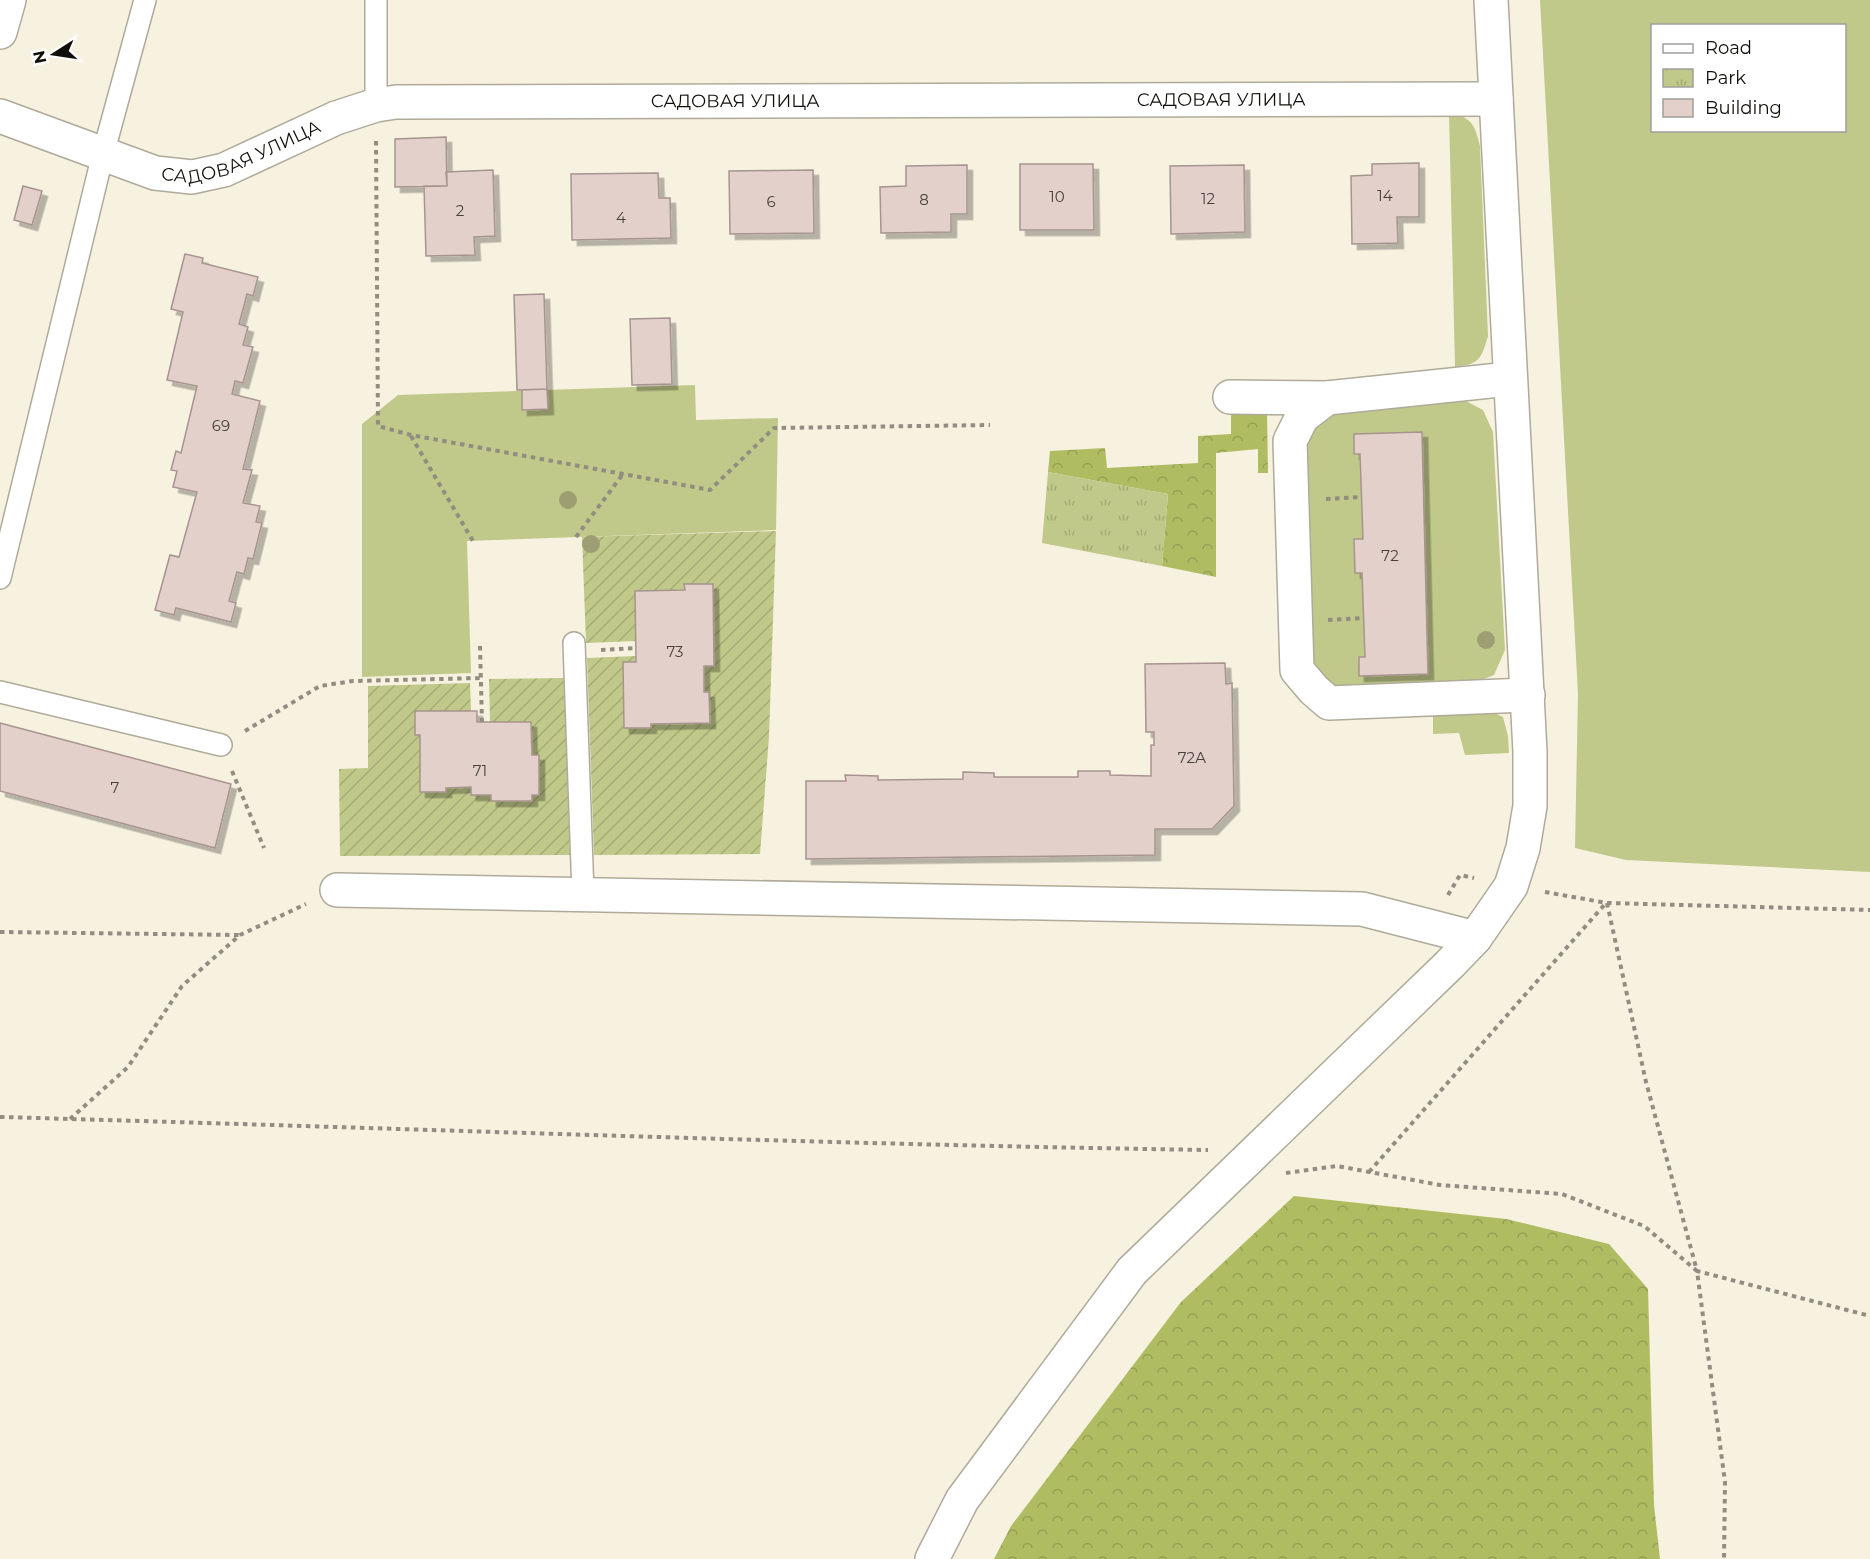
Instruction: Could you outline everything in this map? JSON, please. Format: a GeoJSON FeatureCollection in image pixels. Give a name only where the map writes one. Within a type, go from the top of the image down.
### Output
{"type":"FeatureCollection","features":[{"type":"Feature","properties":{"kind":"street"},"geometry":{"type":"LineString","coordinates":[[0,32],[9,0]]}},
{"type":"Feature","properties":{"kind":"street"},"geometry":{"type":"LineString","coordinates":[[932,1559],[962,1500],[1132,1271],[1269,1162],[1441,973],[1475,939],[1511,886],[1523,848],[1530,806],[1528,695],[1509,379],[1491,0]]}},
{"type":"Feature","properties":{"kind":"street","name":"САДОВАЯ УЛИЦА"},"geometry":{"type":"LineString","coordinates":[[0,116],[155,173],[192,177],[224,170],[336,118],[376,105],[408,102],[1496,99]]}},
{"type":"Feature","properties":{"kind":"street"},"geometry":{"type":"LineString","coordinates":[[1230,397],[1327,398],[1509,379]]}},
{"type":"Feature","properties":{"kind":"street"},"geometry":{"type":"LineString","coordinates":[[1327,398],[1302,417],[1290,441],[1297,670],[1329,703],[1528,695]]}},
{"type":"Feature","properties":{"kind":"street"},"geometry":{"type":"LineString","coordinates":[[337,890],[1362,909],[1475,939]]}},
{"type":"Feature","properties":{"kind":"lane"},"geometry":{"type":"LineString","coordinates":[[0,578],[103,154],[145,0]]}},
{"type":"Feature","properties":{"kind":"lane"},"geometry":{"type":"LineString","coordinates":[[376,0],[376,105]]}},
{"type":"Feature","properties":{"kind":"lane"},"geometry":{"type":"LineString","coordinates":[[574,643],[583,894]]}},
{"type":"Feature","properties":{"kind":"lane"},"geometry":{"type":"LineString","coordinates":[[0,692],[221,745]]}},
{"type":"Feature","properties":{"kind":"path"},"geometry":{"type":"LineString","coordinates":[[376,105],[378,426],[411,435],[710,490],[774,428],[990,425]]}},
{"type":"Feature","properties":{"kind":"path"},"geometry":{"type":"LineString","coordinates":[[411,435],[474,541]]}},
{"type":"Feature","properties":{"kind":"path"},"geometry":{"type":"LineString","coordinates":[[576,537],[623,474]]}},
{"type":"Feature","properties":{"kind":"path"},"geometry":{"type":"LineString","coordinates":[[480,646],[482,722]]}},
{"type":"Feature","properties":{"kind":"path"},"geometry":{"type":"LineString","coordinates":[[264,848],[221,745],[320,686],[353,681],[481,678]]}},
{"type":"Feature","properties":{"kind":"path"},"geometry":{"type":"LineString","coordinates":[[1425,925],[1442,905],[1461,875],[1480,879]]}},
{"type":"Feature","properties":{"kind":"path"},"geometry":{"type":"LineString","coordinates":[[70,1119],[128,1067],[182,986],[240,935],[337,890]]}},
{"type":"Feature","properties":{"kind":"path"},"geometry":{"type":"LineString","coordinates":[[1558,894],[1607,903],[1870,910]]}},
{"type":"Feature","properties":{"kind":"path"},"geometry":{"type":"LineString","coordinates":[[1369,1172],[1607,903]]}},
{"type":"Feature","properties":{"kind":"path"},"geometry":{"type":"LineString","coordinates":[[1607,903],[1646,1082],[1697,1271],[1725,1482],[1724,1559]]}},
{"type":"Feature","properties":{"kind":"path"},"geometry":{"type":"LineString","coordinates":[[0,932],[240,935]]}},
{"type":"Feature","properties":{"kind":"path"},"geometry":{"type":"LineString","coordinates":[[0,1117],[948,1146],[1337,1166],[1440,1185],[1562,1194],[1644,1227],[1697,1271],[1870,1316]]}},
{"type":"Feature","properties":{"kind":"green space"},"geometry":{"type":"Polygon","coordinates":[[[1540,0],[1870,0],[1870,872],[1626,860],[1575,848],[1578,694],[1540,0]]]}},
{"type":"Feature","properties":{"kind":"green space"},"geometry":{"type":"Polygon","coordinates":[[[1449,113],[1467,119],[1471,123],[1480,146],[1488,336],[1481,355],[1475,362],[1455,367],[1449,113]]]}},
{"type":"Feature","properties":{"kind":"green space"},"geometry":{"type":"Polygon","coordinates":[[[695,385],[696,420],[778,418],[776,530],[467,541],[471,673],[362,677],[362,424],[398,395],[695,385]]]}},
{"type":"Feature","properties":{"kind":"green space"},"geometry":{"type":"Polygon","coordinates":[[[1464,400],[1483,410],[1493,432],[1505,650],[1494,675],[1471,684],[1314,690],[1302,417],[1464,400]]]}},
{"type":"Feature","properties":{"kind":"green space"},"geometry":{"type":"Polygon","coordinates":[[[1267,410],[1268,473],[1258,473],[1258,449],[1216,453],[1216,577],[1162,566],[1168,494],[1048,472],[1050,451],[1105,448],[1107,468],[1198,463],[1198,436],[1231,434],[1231,412],[1267,410]]]}},
{"type":"Feature","properties":{"kind":"green space"},"geometry":{"type":"Polygon","coordinates":[[[1048,472],[1168,494],[1162,566],[1042,543],[1048,472]]]}},
{"type":"Feature","properties":{"kind":"green space"},"geometry":{"type":"Polygon","coordinates":[[[776,531],[769,737],[760,854],[594,855],[587,658],[636,656],[636,662],[623,663],[624,728],[651,728],[651,724],[710,723],[709,692],[704,692],[704,666],[714,666],[713,584],[685,584],[685,590],[636,591],[636,641],[586,643],[582,537],[776,531]]]}},
{"type":"Feature","properties":{"kind":"green space"},"geometry":{"type":"Polygon","coordinates":[[[564,678],[570,855],[340,856],[339,769],[368,768],[368,686],[470,683],[471,711],[415,711],[415,735],[420,735],[420,792],[446,792],[446,788],[471,787],[472,795],[491,795],[491,801],[532,801],[532,795],[539,794],[539,755],[532,755],[531,722],[490,722],[489,679],[564,678]]]}},
{"type":"Feature","properties":{"kind":"green space"},"geometry":{"type":"Polygon","coordinates":[[[1490,711],[1503,717],[1508,736],[1509,753],[1465,755],[1459,733],[1433,734],[1433,712],[1490,711]]]}},
{"type":"Feature","properties":{"kind":"green space"},"geometry":{"type":"Polygon","coordinates":[[[1294,1196],[1506,1219],[1609,1244],[1648,1289],[1654,1505],[1660,1559],[994,1559],[1011,1526],[1181,1302],[1294,1196]]]}},
{"type":"Feature","properties":{"kind":"building"},"geometry":{"type":"Polygon","coordinates":[[[446,137],[447,186],[395,187],[395,139],[446,137]]]}},
{"type":"Feature","properties":{"kind":"building"},"geometry":{"type":"Polygon","coordinates":[[[1419,163],[1419,217],[1397,217],[1398,243],[1352,244],[1351,176],[1372,175],[1372,164],[1419,163]]]}},
{"type":"Feature","properties":{"kind":"building"},"geometry":{"type":"Polygon","coordinates":[[[1020,164],[1093,164],[1094,230],[1020,230],[1020,164]]]}},
{"type":"Feature","properties":{"kind":"building"},"geometry":{"type":"Polygon","coordinates":[[[967,165],[967,214],[951,214],[951,232],[881,233],[880,187],[906,186],[906,166],[967,165]]]}},
{"type":"Feature","properties":{"kind":"building"},"geometry":{"type":"Polygon","coordinates":[[[1244,165],[1245,232],[1171,234],[1170,166],[1244,165]]]}},
{"type":"Feature","properties":{"kind":"building"},"geometry":{"type":"Polygon","coordinates":[[[493,170],[495,236],[474,237],[475,255],[426,256],[424,186],[447,186],[446,172],[493,170]]]}},
{"type":"Feature","properties":{"kind":"building"},"geometry":{"type":"Polygon","coordinates":[[[813,170],[814,233],[730,234],[729,171],[813,170]]]}},
{"type":"Feature","properties":{"kind":"building"},"geometry":{"type":"Polygon","coordinates":[[[658,173],[659,198],[670,198],[671,238],[572,240],[571,174],[658,173]]]}},
{"type":"Feature","properties":{"kind":"building"},"geometry":{"type":"Polygon","coordinates":[[[23,186],[42,191],[32,225],[14,220],[23,186]]]}},
{"type":"Feature","properties":{"kind":"building"},"geometry":{"type":"Polygon","coordinates":[[[185,254],[203,258],[202,263],[258,277],[253,296],[247,294],[239,324],[248,327],[243,345],[253,347],[243,383],[235,381],[232,394],[260,401],[243,469],[252,470],[243,503],[260,506],[256,522],[262,523],[253,559],[248,558],[244,574],[237,572],[229,601],[236,603],[231,622],[176,608],[174,615],[155,610],[170,555],[179,557],[197,492],[173,487],[177,471],[171,470],[176,451],[181,453],[197,386],[167,380],[183,312],[171,309],[185,254]]]}},
{"type":"Feature","properties":{"kind":"building"},"geometry":{"type":"Polygon","coordinates":[[[544,294],[547,389],[517,390],[514,295],[544,294]]]}},
{"type":"Feature","properties":{"kind":"building"},"geometry":{"type":"Polygon","coordinates":[[[670,318],[672,384],[632,385],[630,319],[670,318]]]}},
{"type":"Feature","properties":{"kind":"building"},"geometry":{"type":"Polygon","coordinates":[[[547,389],[548,409],[522,410],[522,390],[547,389]]]}},
{"type":"Feature","properties":{"kind":"building"},"geometry":{"type":"Polygon","coordinates":[[[1422,432],[1428,674],[1359,676],[1359,657],[1365,657],[1362,573],[1355,573],[1354,539],[1363,539],[1360,454],[1354,454],[1354,434],[1422,432]]]}},
{"type":"Feature","properties":{"kind":"building"},"geometry":{"type":"Polygon","coordinates":[[[684,584],[713,584],[714,666],[704,666],[704,692],[709,692],[710,723],[651,724],[651,728],[624,728],[623,662],[636,662],[635,591],[685,590],[684,584]]]}},
{"type":"Feature","properties":{"kind":"building"},"geometry":{"type":"Polygon","coordinates":[[[1225,663],[1226,684],[1232,683],[1234,806],[1212,829],[1155,829],[1155,855],[806,859],[806,781],[846,781],[845,775],[878,776],[878,780],[963,779],[963,772],[994,773],[994,777],[1078,777],[1078,771],[1110,771],[1110,775],[1151,776],[1151,745],[1154,745],[1154,732],[1146,732],[1145,664],[1225,663]]]}},
{"type":"Feature","properties":{"kind":"building"},"geometry":{"type":"Polygon","coordinates":[[[415,711],[477,711],[477,722],[531,722],[532,755],[539,755],[539,795],[532,795],[532,801],[491,801],[491,795],[471,795],[471,787],[446,788],[446,792],[420,792],[420,735],[415,735],[415,711]]]}},
{"type":"Feature","properties":{"kind":"building"},"geometry":{"type":"Polygon","coordinates":[[[0,723],[231,784],[215,848],[0,791],[0,723]]]}}]}
